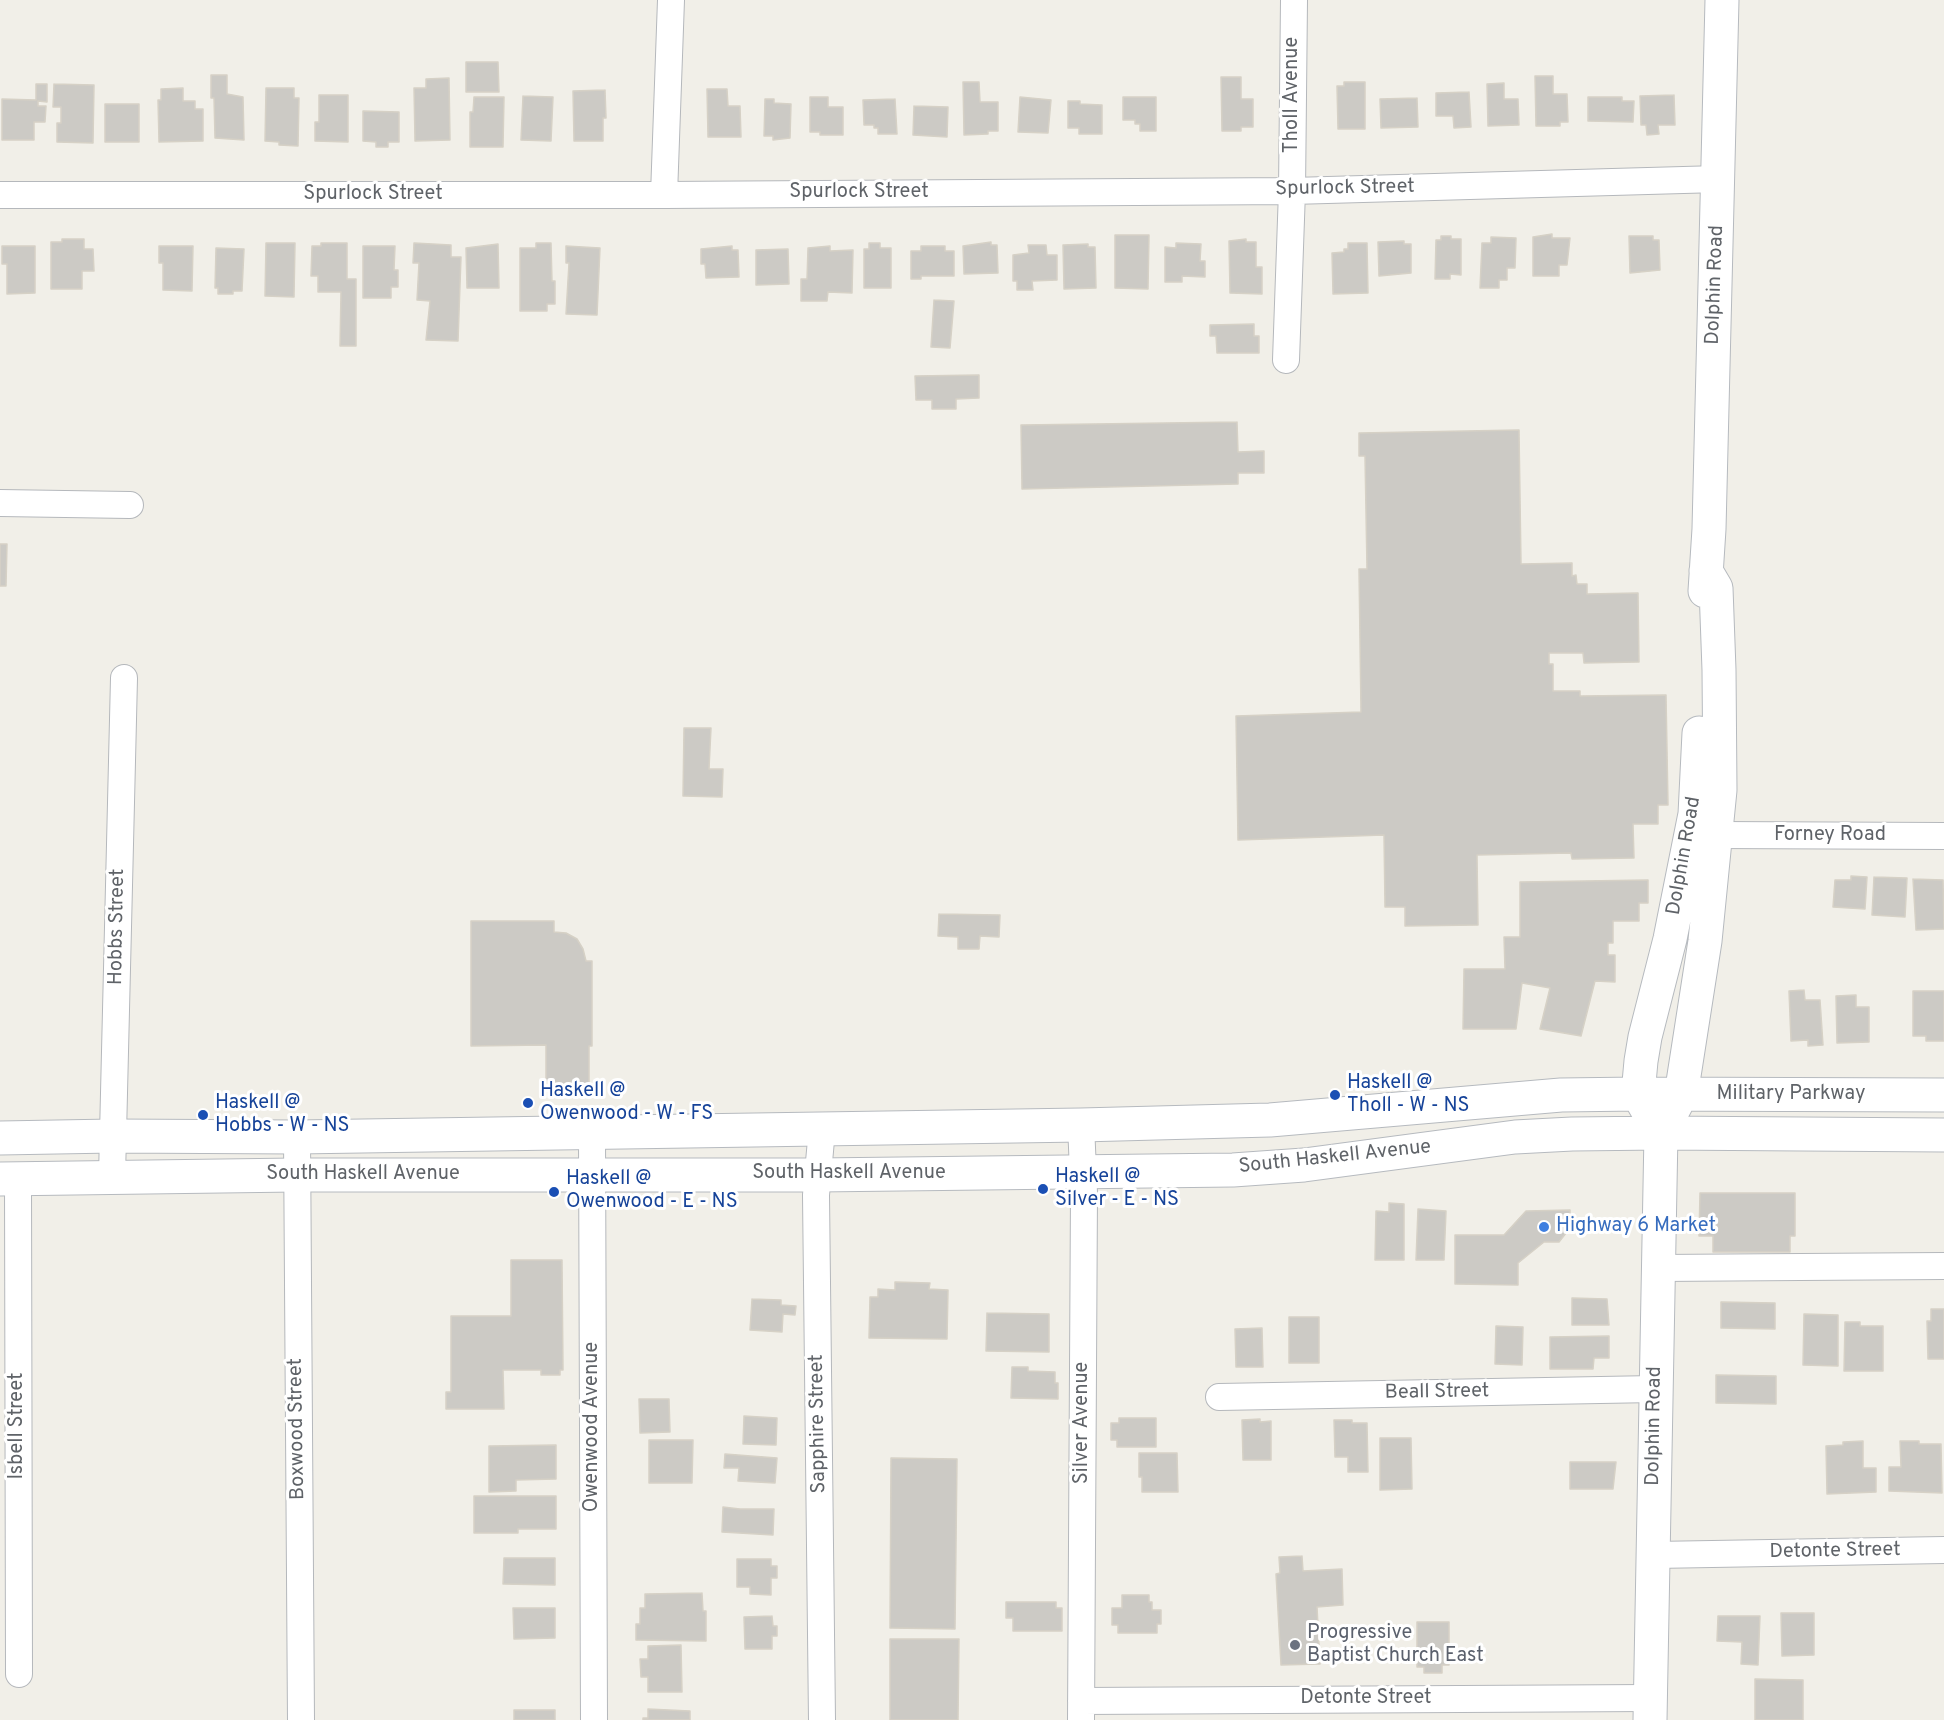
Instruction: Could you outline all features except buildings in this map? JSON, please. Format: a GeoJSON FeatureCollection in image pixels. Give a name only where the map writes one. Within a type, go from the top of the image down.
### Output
{"type":"FeatureCollection","features":[{"type":"Feature","properties":{"kind":"main road","name":"Dolphin Road"},"geometry":{"type":"LineString","coordinates":[[1638,1094],[1645,1037],[1670,939],[1695,814],[1710,518],[1722,0]]}},
{"type":"Feature","properties":{"kind":"main road","name":"Dolphin Road"},"geometry":{"type":"LineString","coordinates":[[1650,1709],[1660,1132],[1680,1095],[1705,941],[1720,790],[1716,588],[1706,570]]}},
{"type":"Feature","properties":{"kind":"main road","name":"Military Parkway"},"geometry":{"type":"LineString","coordinates":[[1638,1094],[1944,1095]]}},
{"type":"Feature","properties":{"kind":"main road","name":"South Haskell Avenue"},"geometry":{"type":"LineString","coordinates":[[9,1138],[592,1133],[1270,1120],[1561,1095],[1638,1094]]}},
{"type":"Feature","properties":{"kind":"main road"},"geometry":{"type":"LineString","coordinates":[[1638,1094],[1660,1132]]}},
{"type":"Feature","properties":{"kind":"main road"},"geometry":{"type":"LineString","coordinates":[[1270,1120],[1271,1167]]}},
{"type":"Feature","properties":{"kind":"main road","name":"Military Parkway"},"geometry":{"type":"LineString","coordinates":[[1660,1132],[1944,1135]]}},
{"type":"Feature","properties":{"kind":"main road","name":"South Haskell Avenue"},"geometry":{"type":"LineString","coordinates":[[9,1179],[296,1175],[818,1175],[1271,1167],[1304,1165],[1515,1137],[1660,1132]]}},
{"type":"Feature","properties":{"kind":"main road"},"geometry":{"type":"LineString","coordinates":[[9,1138],[9,1179]]}},
{"type":"Feature","properties":{"kind":"street"},"geometry":{"type":"LineString","coordinates":[[664,195],[671,0]]}},
{"type":"Feature","properties":{"kind":"street","name":"Tholl Avenue"},"geometry":{"type":"LineString","coordinates":[[1286,360],[1292,190],[1294,0]]}},
{"type":"Feature","properties":{"kind":"street","name":"Spurlock Street"},"geometry":{"type":"LineString","coordinates":[[0,195],[664,195],[1292,190],[1719,179]]}},
{"type":"Feature","properties":{"kind":"street"},"geometry":{"type":"LineString","coordinates":[[0,504],[130,505]]}},
{"type":"Feature","properties":{"kind":"street","name":"Hobbs Street"},"geometry":{"type":"LineString","coordinates":[[112,1176],[124,678]]}},
{"type":"Feature","properties":{"kind":"street","name":"Forney Road"},"geometry":{"type":"LineString","coordinates":[[1716,835],[1944,836]]}},
{"type":"Feature","properties":{"kind":"street","name":"Silver Avenue"},"geometry":{"type":"LineString","coordinates":[[1081,1125],[1083,1172],[1081,1711]]}},
{"type":"Feature","properties":{"kind":"street","name":"Sapphire Street"},"geometry":{"type":"LineString","coordinates":[[822,1129],[816,1195],[822,1720]]}},
{"type":"Feature","properties":{"kind":"street","name":"Owenwood Avenue"},"geometry":{"type":"LineString","coordinates":[[592,1133],[594,1720]]}},
{"type":"Feature","properties":{"kind":"street","name":"Boxwood Street"},"geometry":{"type":"LineString","coordinates":[[297,1137],[301,1720]]}},
{"type":"Feature","properties":{"kind":"street","name":"Isbell Street"},"geometry":{"type":"LineString","coordinates":[[9,1179],[20,1674]]}},
{"type":"Feature","properties":{"kind":"street"},"geometry":{"type":"LineString","coordinates":[[1658,1268],[1944,1266]]}},
{"type":"Feature","properties":{"kind":"street","name":"Beall Street"},"geometry":{"type":"LineString","coordinates":[[1219,1397],[1655,1389]]}},
{"type":"Feature","properties":{"kind":"street","name":"Detonte Street"},"geometry":{"type":"LineString","coordinates":[[1654,1555],[1944,1550]]}},
{"type":"Feature","properties":{"kind":"street","name":"Detonte Street"},"geometry":{"type":"LineString","coordinates":[[1081,1711],[1650,1709]]}},
{"type":"Feature","properties":{"kind":"place","name":"Haskell @ Tholl - W - NS"},"geometry":{"type":"Point","coordinates":[1335,1095]}},
{"type":"Feature","properties":{"kind":"place","name":"Haskell @ Owenwood - W - FS"},"geometry":{"type":"Point","coordinates":[528,1103]}},
{"type":"Feature","properties":{"kind":"place","name":"Haskell @ Hobbs - W - NS"},"geometry":{"type":"Point","coordinates":[203,1115]}},
{"type":"Feature","properties":{"kind":"place","name":"Haskell @ Silver - E - NS"},"geometry":{"type":"Point","coordinates":[1043,1189]}},
{"type":"Feature","properties":{"kind":"place","name":"Haskell @ Owenwood - E - NS"},"geometry":{"type":"Point","coordinates":[554,1192]}},
{"type":"Feature","properties":{"kind":"place","name":"Highway 6 Market"},"geometry":{"type":"Point","coordinates":[1544,1227]}},
{"type":"Feature","properties":{"kind":"place","name":"Progressive Baptist Church East"},"geometry":{"type":"Point","coordinates":[1295,1645]}}]}
